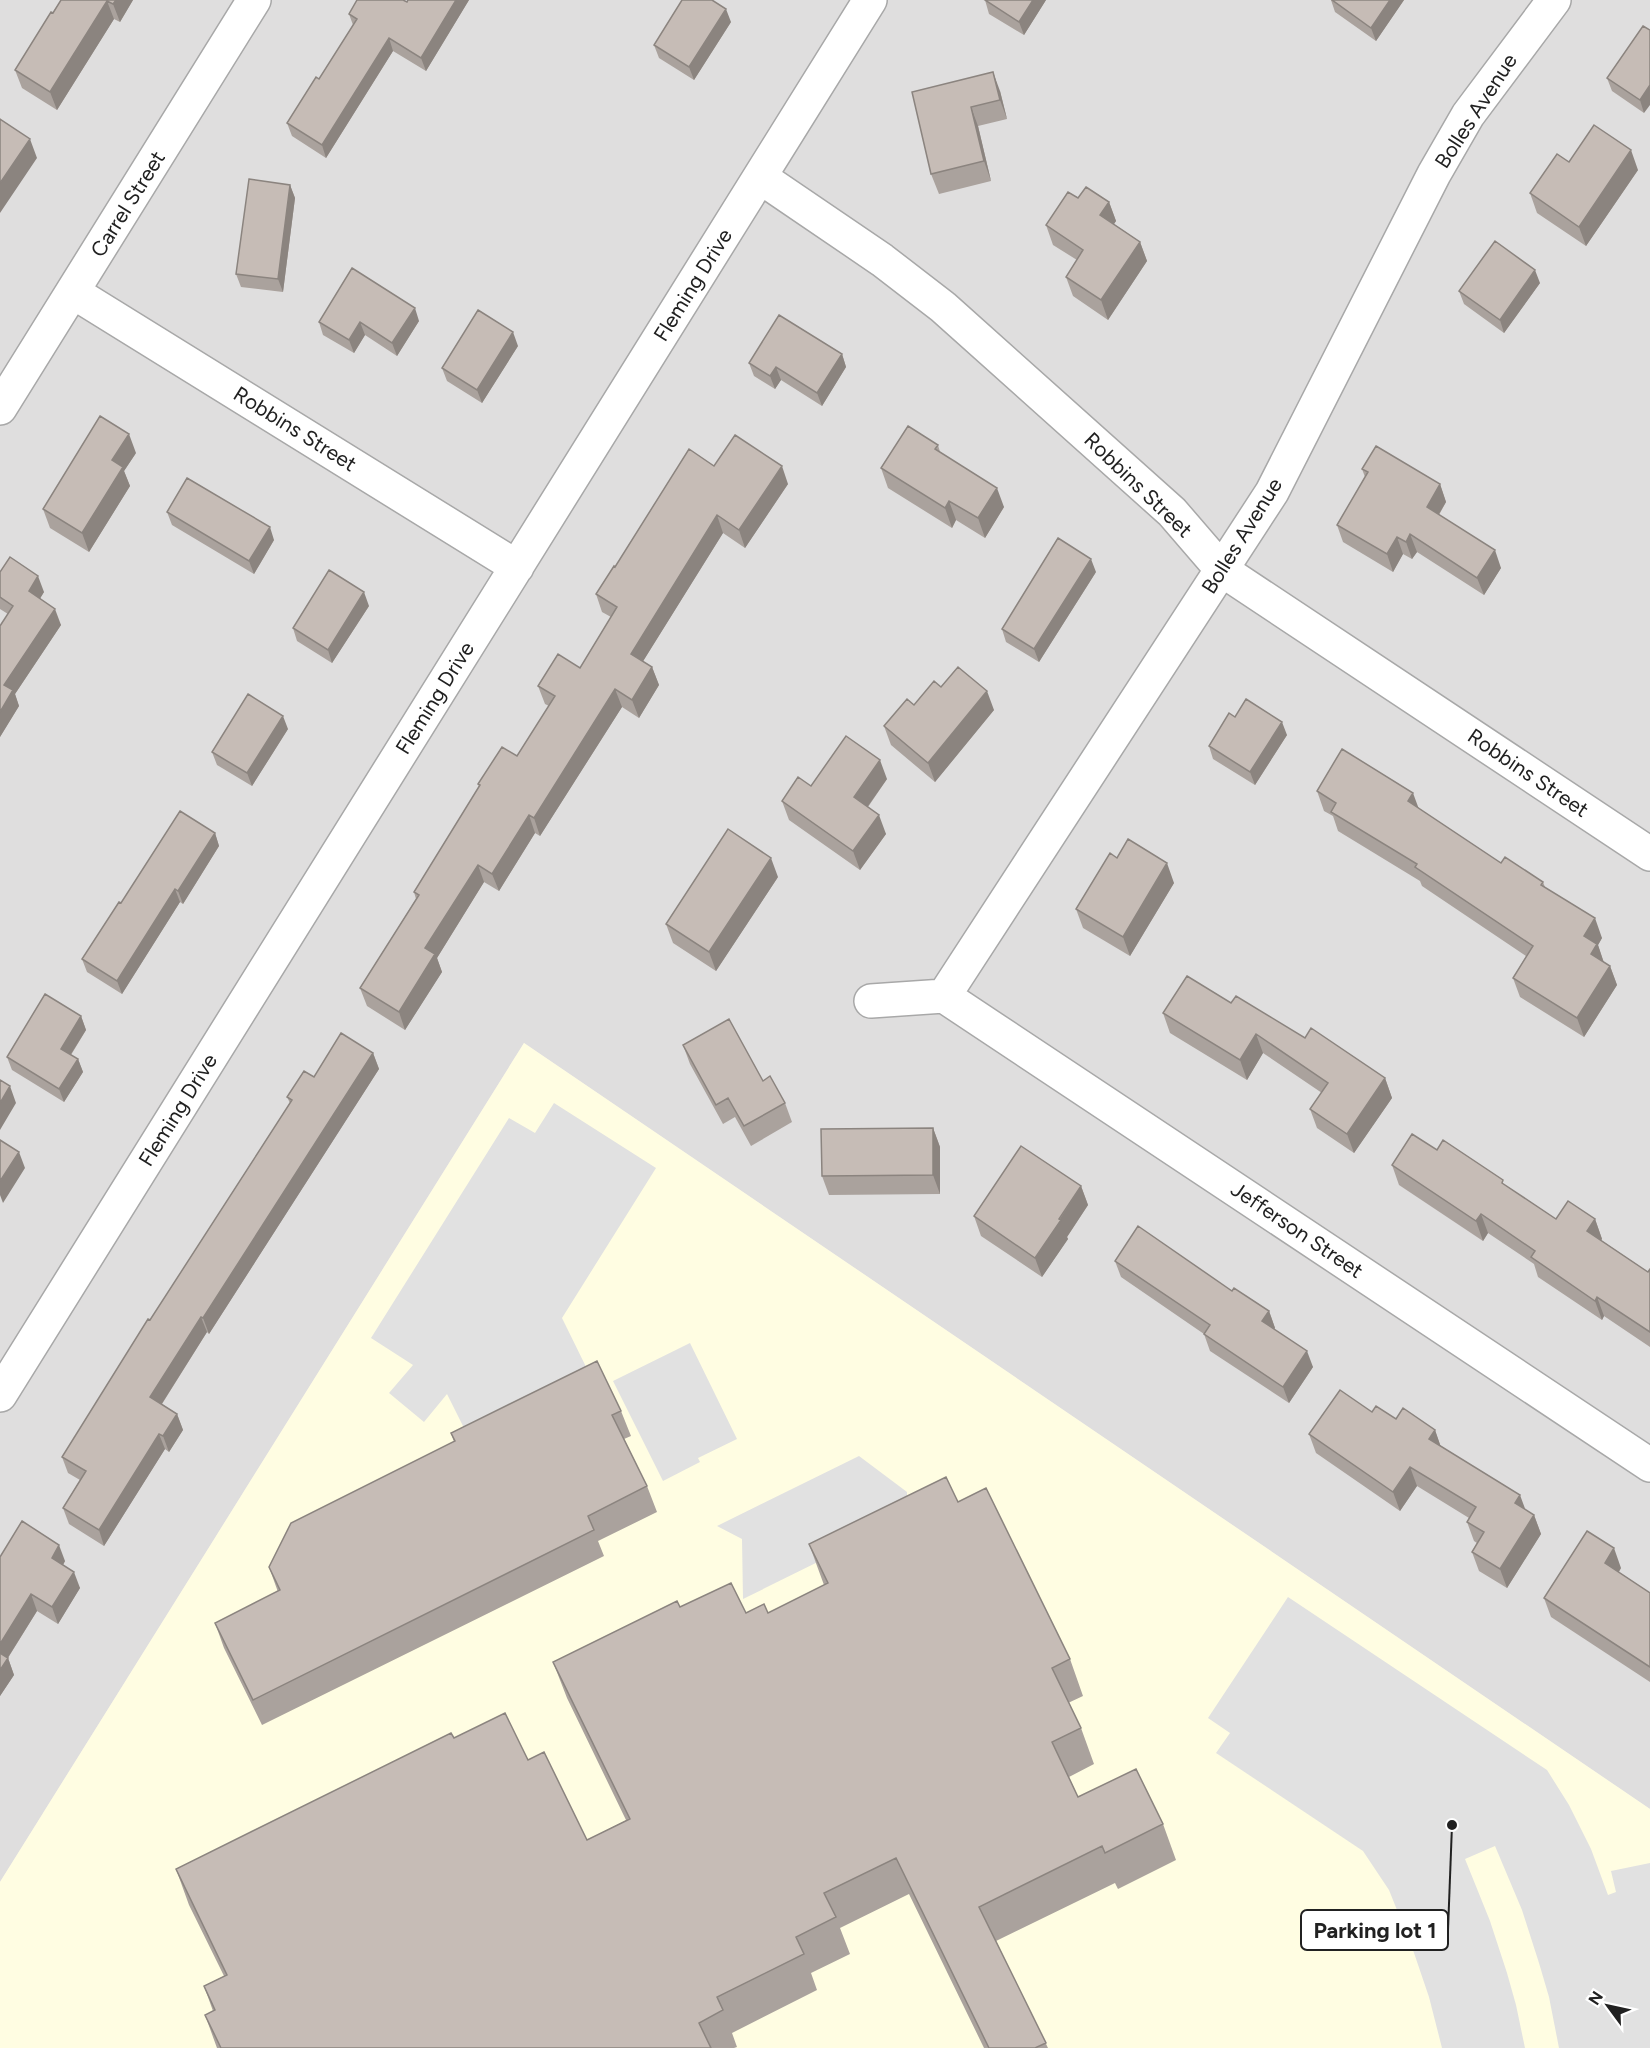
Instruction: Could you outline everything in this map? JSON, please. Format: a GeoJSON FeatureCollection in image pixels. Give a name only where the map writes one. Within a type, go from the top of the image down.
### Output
{"type":"FeatureCollection","features":[{"type":"Feature","properties":{"kind":"street","name":"Carrel Street"},"geometry":{"type":"LineString","coordinates":[[0,408],[254,0]]}},
{"type":"Feature","properties":{"kind":"street","name":"Fleming Drive"},"geometry":{"type":"LineString","coordinates":[[0,1395],[870,0]]}},
{"type":"Feature","properties":{"kind":"street","name":"Bolles Avenue"},"geometry":{"type":"LineString","coordinates":[[944,996],[1272,492],[1434,174],[1468,115],[1554,0]]}},
{"type":"Feature","properties":{"kind":"street","name":"Robbins Street"},"geometry":{"type":"LineString","coordinates":[[760,177],[882,260],[943,308],[1172,512],[1222,570],[1650,854]]}},
{"type":"Feature","properties":{"kind":"street","name":"Robbins Street"},"geometry":{"type":"LineString","coordinates":[[73,292],[517,567]]}},
{"type":"Feature","properties":{"kind":"street"},"geometry":{"type":"LineString","coordinates":[[871,1001],[944,996]]}},
{"type":"Feature","properties":{"kind":"street","name":"Jefferson Street"},"geometry":{"type":"LineString","coordinates":[[944,996],[1650,1465]]}},
{"type":"Feature","properties":{"kind":"shaded area"},"geometry":{"type":"Polygon","coordinates":[[[0,0],[1650,0],[1650,1809],[524,1043],[0,1882],[0,0]]]}},
{"type":"Feature","properties":{"kind":"shaded area"},"geometry":{"type":"Polygon","coordinates":[[[524,1043],[1650,1809],[1650,2048],[0,2048],[0,1882],[524,1043]]]}},
{"type":"Feature","properties":{"kind":"shaded area"},"geometry":{"type":"Polygon","coordinates":[[[554,1103],[656,1168],[562,1318],[591,1377],[469,1438],[447,1394],[424,1422],[389,1393],[413,1365],[371,1338],[509,1118],[535,1133],[554,1103]]]}},
{"type":"Feature","properties":{"kind":"shaded area"},"geometry":{"type":"Polygon","coordinates":[[[690,1343],[737,1439],[698,1458],[700,1462],[663,1481],[613,1381],[690,1343]]]}},
{"type":"Feature","properties":{"kind":"shaded area"},"geometry":{"type":"Polygon","coordinates":[[[859,1456],[907,1492],[907,1518],[743,1599],[742,1539],[717,1526],[859,1456]]]}},
{"type":"Feature","properties":{"kind":"shaded area"},"geometry":{"type":"Polygon","coordinates":[[[1288,1597],[1547,1770],[1569,1805],[1591,1849],[1608,1895],[1616,1892],[1611,1871],[1650,1863],[1650,2048],[1559,2048],[1549,1997],[1539,1963],[1522,1910],[1495,1846],[1465,1859],[1490,1921],[1507,1973],[1525,2048],[1442,2048],[1429,1997],[1389,1890],[1363,1851],[1216,1753],[1230,1733],[1208,1718],[1288,1597]]]}},
{"type":"Feature","properties":{"kind":"building"},"geometry":{"type":"Polygon","coordinates":[[[61,0],[116,0],[113,4],[107,1],[50,92],[15,70],[61,0]]]}},
{"type":"Feature","properties":{"kind":"building"},"geometry":{"type":"Polygon","coordinates":[[[357,0],[403,0],[407,2],[408,0],[456,0],[421,58],[389,38],[322,145],[287,123],[316,77],[319,79],[357,19],[349,14],[357,0]]]}},
{"type":"Feature","properties":{"kind":"building"},"geometry":{"type":"Polygon","coordinates":[[[682,0],[712,0],[726,9],[689,67],[654,45],[682,0]]]}},
{"type":"Feature","properties":{"kind":"building"},"geometry":{"type":"Polygon","coordinates":[[[985,0],[1033,0],[1019,22],[985,0]]]}},
{"type":"Feature","properties":{"kind":"building"},"geometry":{"type":"Polygon","coordinates":[[[1332,0],[1390,0],[1371,28],[1332,0]]]}},
{"type":"Feature","properties":{"kind":"building"},"geometry":{"type":"Polygon","coordinates":[[[1643,26],[1650,30],[1650,85],[1640,100],[1607,78],[1643,26]]]}},
{"type":"Feature","properties":{"kind":"building"},"geometry":{"type":"Polygon","coordinates":[[[993,72],[1000,100],[971,107],[984,161],[931,174],[912,92],[993,72]]]}},
{"type":"Feature","properties":{"kind":"building"},"geometry":{"type":"Polygon","coordinates":[[[0,119],[30,139],[0,183],[0,119]]]}},
{"type":"Feature","properties":{"kind":"building"},"geometry":{"type":"Polygon","coordinates":[[[1594,125],[1631,150],[1579,227],[1530,193],[1557,154],[1569,162],[1594,125]]]}},
{"type":"Feature","properties":{"kind":"building"},"geometry":{"type":"Polygon","coordinates":[[[249,179],[290,185],[278,279],[236,274],[249,179]]]}},
{"type":"Feature","properties":{"kind":"building"},"geometry":{"type":"Polygon","coordinates":[[[1086,187],[1109,202],[1100,215],[1140,242],[1101,300],[1066,277],[1083,250],[1046,225],[1068,192],[1078,198],[1086,187]]]}},
{"type":"Feature","properties":{"kind":"building"},"geometry":{"type":"Polygon","coordinates":[[[1495,241],[1535,270],[1500,320],[1459,291],[1495,241]]]}},
{"type":"Feature","properties":{"kind":"building"},"geometry":{"type":"Polygon","coordinates":[[[352,268],[415,308],[392,343],[360,322],[349,340],[319,322],[352,268]]]}},
{"type":"Feature","properties":{"kind":"building"},"geometry":{"type":"Polygon","coordinates":[[[478,310],[513,332],[477,390],[442,368],[478,310]]]}},
{"type":"Feature","properties":{"kind":"building"},"geometry":{"type":"Polygon","coordinates":[[[779,315],[842,354],[817,393],[776,367],[770,376],[749,363],[779,315]]]}},
{"type":"Feature","properties":{"kind":"building"},"geometry":{"type":"Polygon","coordinates":[[[100,416],[129,434],[112,460],[123,467],[82,533],[43,509],[100,416]]]}},
{"type":"Feature","properties":{"kind":"building"},"geometry":{"type":"Polygon","coordinates":[[[908,426],[938,445],[935,449],[997,488],[978,518],[949,501],[945,508],[881,468],[908,426]]]}},
{"type":"Feature","properties":{"kind":"building"},"geometry":{"type":"Polygon","coordinates":[[[735,435],[782,466],[739,530],[717,515],[631,654],[652,667],[632,700],[615,689],[534,818],[529,815],[492,874],[478,865],[425,948],[435,954],[399,1012],[360,988],[419,895],[414,892],[502,747],[517,756],[555,696],[538,686],[558,654],[580,668],[617,607],[596,594],[689,449],[714,466],[735,435]]]}},
{"type":"Feature","properties":{"kind":"building"},"geometry":{"type":"Polygon","coordinates":[[[1376,446],[1440,484],[1427,507],[1495,550],[1477,578],[1410,534],[1406,542],[1397,537],[1387,554],[1337,525],[1368,472],[1362,469],[1376,446]]]}},
{"type":"Feature","properties":{"kind":"building"},"geometry":{"type":"Polygon","coordinates":[[[187,478],[270,527],[249,561],[167,512],[187,478]]]}},
{"type":"Feature","properties":{"kind":"building"},"geometry":{"type":"Polygon","coordinates":[[[1058,538],[1091,559],[1034,649],[1002,629],[1058,538]]]}},
{"type":"Feature","properties":{"kind":"building"},"geometry":{"type":"Polygon","coordinates":[[[10,557],[38,576],[29,591],[55,609],[4,685],[13,690],[0,712],[0,626],[13,606],[0,597],[0,572],[10,557]]]}},
{"type":"Feature","properties":{"kind":"building"},"geometry":{"type":"Polygon","coordinates":[[[329,570],[364,592],[328,650],[293,628],[329,570]]]}},
{"type":"Feature","properties":{"kind":"building"},"geometry":{"type":"Polygon","coordinates":[[[958,667],[987,691],[928,763],[884,726],[907,699],[914,705],[934,681],[941,687],[958,667]]]}},
{"type":"Feature","properties":{"kind":"building"},"geometry":{"type":"Polygon","coordinates":[[[248,694],[283,716],[247,773],[212,752],[248,694]]]}},
{"type":"Feature","properties":{"kind":"building"},"geometry":{"type":"Polygon","coordinates":[[[1246,699],[1282,722],[1250,772],[1209,746],[1229,713],[1235,717],[1246,699]]]}},
{"type":"Feature","properties":{"kind":"building"},"geometry":{"type":"Polygon","coordinates":[[[846,736],[880,760],[854,797],[879,815],[853,851],[782,801],[798,777],[811,786],[846,736]]]}},
{"type":"Feature","properties":{"kind":"building"},"geometry":{"type":"Polygon","coordinates":[[[1342,749],[1413,793],[1408,801],[1501,863],[1505,857],[1543,882],[1541,885],[1595,918],[1584,936],[1597,944],[1591,954],[1610,966],[1577,1018],[1513,978],[1533,946],[1415,867],[1417,864],[1331,812],[1336,803],[1317,791],[1342,749]]]}},
{"type":"Feature","properties":{"kind":"building"},"geometry":{"type":"Polygon","coordinates":[[[180,811],[215,833],[178,891],[175,889],[117,981],[82,959],[180,811]]]}},
{"type":"Feature","properties":{"kind":"building"},"geometry":{"type":"Polygon","coordinates":[[[728,829],[771,858],[709,952],[666,924],[728,829]]]}},
{"type":"Feature","properties":{"kind":"building"},"geometry":{"type":"Polygon","coordinates":[[[1128,839],[1167,863],[1123,937],[1076,909],[1110,853],[1117,858],[1128,839]]]}},
{"type":"Feature","properties":{"kind":"building"},"geometry":{"type":"Polygon","coordinates":[[[1187,976],[1231,1003],[1236,996],[1305,1038],[1311,1028],[1385,1078],[1347,1134],[1310,1109],[1328,1083],[1256,1034],[1240,1060],[1163,1013],[1187,976]]]}},
{"type":"Feature","properties":{"kind":"building"},"geometry":{"type":"Polygon","coordinates":[[[45,994],[81,1016],[61,1049],[78,1059],[59,1089],[7,1057],[45,994]]]}},
{"type":"Feature","properties":{"kind":"building"},"geometry":{"type":"Polygon","coordinates":[[[729,1019],[763,1081],[770,1076],[785,1103],[744,1126],[728,1098],[716,1105],[683,1045],[729,1019]]]}},
{"type":"Feature","properties":{"kind":"building"},"geometry":{"type":"Polygon","coordinates":[[[341,1033],[373,1053],[150,1397],[177,1414],[163,1436],[159,1434],[99,1530],[63,1508],[86,1471],[62,1457],[148,1319],[150,1320],[292,1100],[287,1097],[304,1071],[314,1077],[341,1033]]]}},
{"type":"Feature","properties":{"kind":"building"},"geometry":{"type":"Polygon","coordinates":[[[0,1080],[10,1086],[0,1103],[0,1080]]]}},
{"type":"Feature","properties":{"kind":"building"},"geometry":{"type":"Polygon","coordinates":[[[933,1128],[933,1175],[822,1176],[821,1129],[933,1128]]]}},
{"type":"Feature","properties":{"kind":"building"},"geometry":{"type":"Polygon","coordinates":[[[1412,1134],[1437,1150],[1443,1140],[1556,1219],[1568,1201],[1595,1219],[1587,1231],[1648,1272],[1650,1269],[1650,1332],[1597,1297],[1595,1301],[1531,1257],[1535,1251],[1481,1214],[1476,1221],[1392,1165],[1412,1134]]]}},
{"type":"Feature","properties":{"kind":"building"},"geometry":{"type":"Polygon","coordinates":[[[0,1140],[19,1152],[0,1181],[0,1140]]]}},
{"type":"Feature","properties":{"kind":"building"},"geometry":{"type":"Polygon","coordinates":[[[1021,1146],[1081,1186],[1035,1258],[974,1216],[1021,1146]]]}},
{"type":"Feature","properties":{"kind":"building"},"geometry":{"type":"Polygon","coordinates":[[[1138,1226],[1232,1291],[1234,1288],[1269,1311],[1262,1321],[1307,1351],[1283,1387],[1204,1334],[1210,1325],[1115,1261],[1138,1226]]]}},
{"type":"Feature","properties":{"kind":"building"},"geometry":{"type":"Polygon","coordinates":[[[597,1361],[621,1411],[612,1415],[647,1486],[588,1516],[594,1530],[253,1700],[215,1623],[280,1590],[269,1567],[291,1523],[455,1441],[451,1433],[597,1361]]]}},
{"type":"Feature","properties":{"kind":"building"},"geometry":{"type":"Polygon","coordinates":[[[1340,1390],[1372,1412],[1376,1406],[1396,1419],[1403,1408],[1435,1430],[1429,1439],[1520,1495],[1515,1503],[1534,1515],[1500,1569],[1472,1552],[1484,1532],[1467,1522],[1476,1507],[1410,1467],[1393,1492],[1309,1434],[1340,1390]]]}},
{"type":"Feature","properties":{"kind":"building"},"geometry":{"type":"Polygon","coordinates":[[[946,1477],[958,1502],[986,1488],[1070,1659],[1052,1668],[1081,1728],[1052,1742],[1078,1797],[1136,1769],[1163,1824],[1105,1853],[1102,1846],[979,1907],[1046,2043],[1035,2048],[989,2048],[896,1858],[824,1893],[836,1917],[796,1937],[804,1954],[717,1997],[723,2010],[699,2023],[711,2048],[221,2048],[205,2015],[215,2010],[204,1986],[227,1975],[176,1869],[451,1733],[454,1738],[505,1713],[528,1760],[544,1752],[587,1840],[630,1819],[553,1662],[677,1601],[680,1607],[731,1583],[746,1613],[764,1604],[768,1613],[828,1583],[809,1544],[946,1477]]]}},
{"type":"Feature","properties":{"kind":"building"},"geometry":{"type":"Polygon","coordinates":[[[22,1521],[59,1545],[52,1558],[74,1572],[52,1607],[31,1594],[0,1644],[0,1557],[22,1521]]]}},
{"type":"Feature","properties":{"kind":"building"},"geometry":{"type":"Polygon","coordinates":[[[1587,1531],[1614,1548],[1605,1563],[1650,1593],[1650,1667],[1544,1598],[1587,1531]]]}},
{"type":"Feature","properties":{"kind":"building"},"geometry":{"type":"Polygon","coordinates":[[[0,1653],[8,1658],[0,1670],[0,1653]]]}},
{"type":"Feature","properties":{"kind":"place","name":"Parking lot 1"},"geometry":{"type":"Point","coordinates":[1452,1825]}}]}
